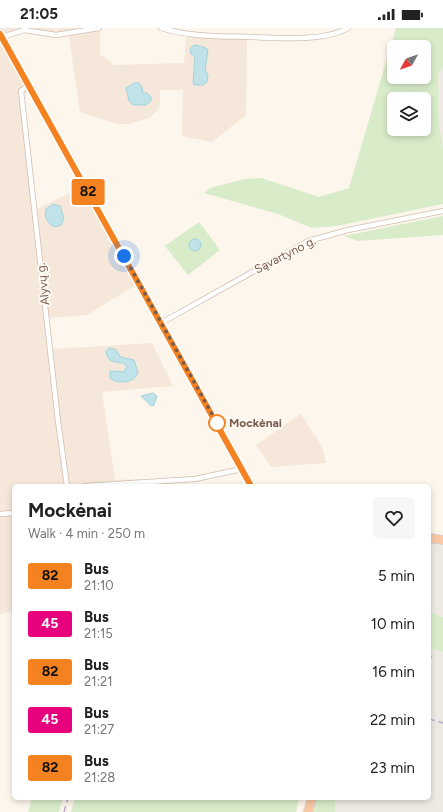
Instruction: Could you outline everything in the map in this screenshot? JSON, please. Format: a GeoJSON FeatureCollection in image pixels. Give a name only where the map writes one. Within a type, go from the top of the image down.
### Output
{"type":"FeatureCollection","features":[{"type":"Feature","properties":{"kind":"highway"},"geometry":{"type":"LineString","coordinates":[[431,538],[443,540]]}},
{"type":"Feature","properties":{"kind":"highway"},"geometry":{"type":"LineString","coordinates":[[308,812],[311,800]]}},
{"type":"Feature","properties":{"kind":"main road"},"geometry":{"type":"LineString","coordinates":[[1,36],[250,484]]}},
{"type":"Feature","properties":{"kind":"street"},"geometry":{"type":"LineString","coordinates":[[1,36],[24,30],[56,35],[99,28]]}},
{"type":"Feature","properties":{"kind":"street"},"geometry":{"type":"LineString","coordinates":[[161,28],[183,34],[270,39],[337,33],[348,28]]}},
{"type":"Feature","properties":{"kind":"street","name":"Alyvų g."},"geometry":{"type":"LineString","coordinates":[[29,85],[21,91],[58,421],[67,484]]}},
{"type":"Feature","properties":{"kind":"street","name":"Sąvartyno g."},"geometry":{"type":"LineString","coordinates":[[161,322],[308,241],[348,230],[443,211]]}},
{"type":"Feature","properties":{"kind":"street"},"geometry":{"type":"LineString","coordinates":[[116,484],[195,479],[242,468]]}},
{"type":"Feature","properties":{"kind":"street"},"geometry":{"type":"LineString","coordinates":[[0,514],[12,513]]}},
{"type":"Feature","properties":{"kind":"shaded area"},"geometry":{"type":"Polygon","coordinates":[[[0,28],[84,28],[68,32],[54,33],[28,29],[3,33],[0,28]]]}},
{"type":"Feature","properties":{"kind":"shaded area"},"geometry":{"type":"Polygon","coordinates":[[[100,30],[100,55],[106,58],[113,65],[184,63],[186,37],[247,39],[246,115],[212,142],[182,136],[183,90],[160,90],[160,105],[156,112],[149,118],[129,124],[117,124],[80,112],[69,36],[100,30]]]}},
{"type":"Feature","properties":{"kind":"shaded area"},"geometry":{"type":"Polygon","coordinates":[[[0,39],[29,91],[25,95],[24,102],[37,209],[82,187],[136,285],[87,315],[48,318],[52,349],[152,343],[173,386],[102,392],[115,480],[139,479],[140,484],[12,484],[12,611],[0,614],[0,39]]]}},
{"type":"Feature","properties":{"kind":"shaded area"},"geometry":{"type":"Polygon","coordinates":[[[443,68],[443,148],[439,122],[438,74],[443,68]]]}},
{"type":"Feature","properties":{"kind":"shaded area"},"geometry":{"type":"Polygon","coordinates":[[[301,414],[322,447],[326,463],[271,467],[256,445],[301,414]]]}},
{"type":"Feature","properties":{"kind":"shaded area"},"geometry":{"type":"Polygon","coordinates":[[[431,543],[443,545],[443,617],[431,613],[431,543]]]}},
{"type":"Feature","properties":{"kind":"shaded area"},"geometry":{"type":"Polygon","coordinates":[[[431,649],[443,652],[443,812],[335,812],[335,800],[431,800],[431,649]]]}},
{"type":"Feature","properties":{"kind":"green space"},"geometry":{"type":"Polygon","coordinates":[[[396,28],[443,28],[443,68],[438,74],[439,122],[443,148],[443,204],[337,226],[312,228],[278,214],[204,193],[210,188],[244,179],[261,178],[319,197],[349,188],[387,59],[387,84],[431,84],[431,40],[392,40],[396,28]]]}},
{"type":"Feature","properties":{"kind":"green space"},"geometry":{"type":"Polygon","coordinates":[[[443,216],[443,235],[357,241],[344,236],[443,216]]]}},
{"type":"Feature","properties":{"kind":"green space"},"geometry":{"type":"Polygon","coordinates":[[[199,222],[220,250],[188,275],[165,246],[199,222]]]}},
{"type":"Feature","properties":{"kind":"green space"},"geometry":{"type":"Polygon","coordinates":[[[431,613],[443,617],[443,652],[431,649],[431,613]]]}},
{"type":"Feature","properties":{"kind":"green space"},"geometry":{"type":"Polygon","coordinates":[[[31,800],[62,800],[59,812],[28,812],[31,800]]]}},
{"type":"Feature","properties":{"kind":"green space"},"geometry":{"type":"Polygon","coordinates":[[[74,800],[299,800],[296,812],[71,812],[74,800]]]}},
{"type":"Feature","properties":{"kind":"green space"},"geometry":{"type":"Polygon","coordinates":[[[316,800],[335,800],[335,812],[313,812],[316,800]]]}},
{"type":"Feature","properties":{"kind":"water"},"geometry":{"type":"Polygon","coordinates":[[[194,45],[204,47],[208,50],[205,70],[208,75],[207,82],[203,85],[194,85],[193,82],[195,57],[191,54],[190,49],[194,45]]]}},
{"type":"Feature","properties":{"kind":"water"},"geometry":{"type":"Polygon","coordinates":[[[134,83],[139,83],[142,87],[143,93],[147,93],[151,97],[151,101],[146,105],[133,105],[129,101],[126,88],[134,83]]]}},
{"type":"Feature","properties":{"kind":"water"},"geometry":{"type":"Polygon","coordinates":[[[53,204],[60,206],[64,218],[61,225],[55,227],[48,222],[45,215],[46,209],[53,204]]]}},
{"type":"Feature","properties":{"kind":"water"},"geometry":{"type":"Polygon","coordinates":[[[197,239],[200,240],[200,250],[193,251],[190,250],[189,243],[190,240],[197,239]]]}},
{"type":"Feature","properties":{"kind":"water"},"geometry":{"type":"Polygon","coordinates":[[[109,348],[115,349],[121,357],[134,360],[138,372],[134,379],[126,382],[117,382],[110,378],[110,371],[124,372],[127,367],[124,363],[112,361],[108,358],[106,352],[109,348]]]}},
{"type":"Feature","properties":{"kind":"water"},"geometry":{"type":"Polygon","coordinates":[[[153,393],[157,396],[154,405],[151,406],[141,396],[153,393]]]}},
{"type":"Feature","properties":{"kind":"railway"},"geometry":{"type":"LineString","coordinates":[[431,720],[443,723]]}},
{"type":"Feature","properties":{"kind":"railway"},"geometry":{"type":"LineString","coordinates":[[64,812],[67,800]]}},
{"type":"Feature","properties":{"kind":"bus line","name":"82"},"geometry":{"type":"LineString","coordinates":[[0,34],[250,484]]}},
{"type":"Feature","properties":{"kind":"place","name":"Mockėnai"},"geometry":{"type":"Point","coordinates":[217,423]}},
{"type":"Feature","properties":{"kind":"route"},"geometry":{"type":"LineString","coordinates":[[124,256],[217,423]]}}]}
